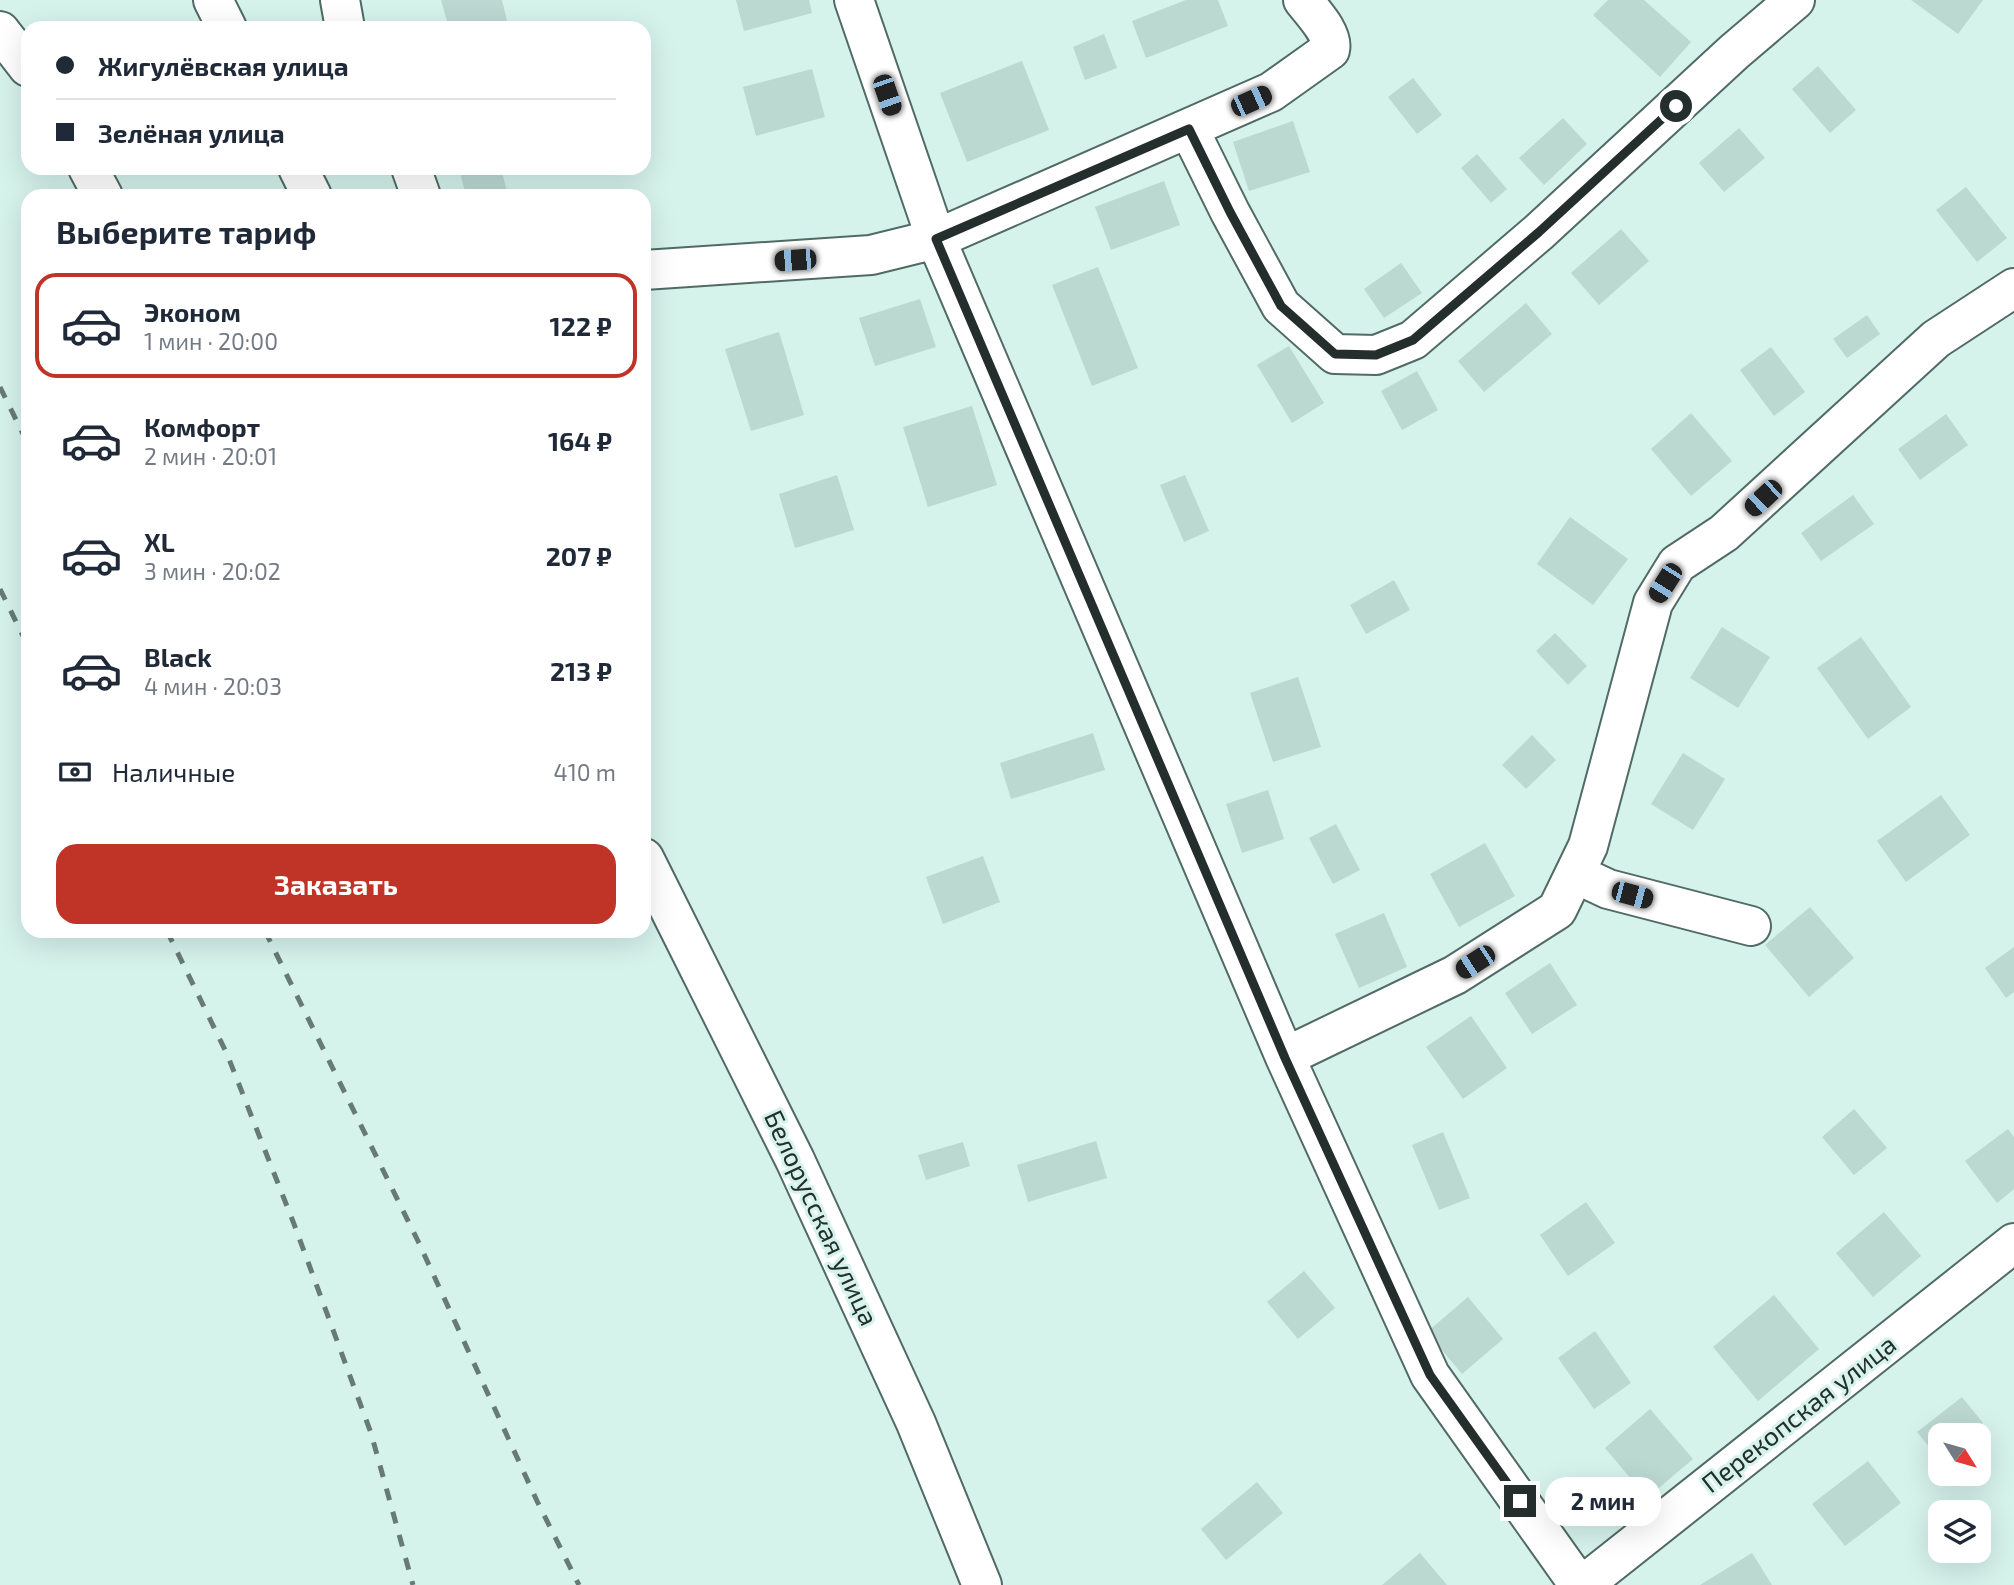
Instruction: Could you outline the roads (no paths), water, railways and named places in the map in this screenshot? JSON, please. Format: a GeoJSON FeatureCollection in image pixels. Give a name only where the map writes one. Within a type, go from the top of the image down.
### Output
{"type":"FeatureCollection","features":[{"type":"Feature","properties":{"kind":"street"},"geometry":{"type":"LineString","coordinates":[[340,0],[344,21]]}},
{"type":"Feature","properties":{"kind":"street"},"geometry":{"type":"LineString","coordinates":[[854,0],[936,239],[1285,1058],[1430,1375],[1581,1585]]}},
{"type":"Feature","properties":{"kind":"street"},"geometry":{"type":"LineString","coordinates":[[651,270],[871,255],[936,239],[1271,92],[1330,51],[1332,43],[1328,35],[1303,0]]}},
{"type":"Feature","properties":{"kind":"street"},"geometry":{"type":"LineString","coordinates":[[1189,129],[1281,306],[1335,354],[1376,355],[1413,340],[1539,232],[1734,52],[1795,0]]}},
{"type":"Feature","properties":{"kind":"street"},"geometry":{"type":"LineString","coordinates":[[0,31],[21,58]]}},
{"type":"Feature","properties":{"kind":"street"},"geometry":{"type":"LineString","coordinates":[[1285,1058],[1455,975],[1557,910],[1588,846],[1653,603],[1677,564],[1724,533],[1936,339],[2014,288]]}},
{"type":"Feature","properties":{"kind":"street","name":"Белорусская улица"},"geometry":{"type":"LineString","coordinates":[[651,872],[795,1160],[916,1423],[982,1585]]}},
{"type":"Feature","properties":{"kind":"street"},"geometry":{"type":"LineString","coordinates":[[1576,874],[1608,889],[1751,926]]}},
{"type":"Feature","properties":{"kind":"street","name":"Перекопская улица"},"geometry":{"type":"LineString","coordinates":[[1581,1585],[2014,1243]]}},
{"type":"Feature","properties":{"kind":"railway"},"geometry":{"type":"LineString","coordinates":[[0,387],[21,430]]}},
{"type":"Feature","properties":{"kind":"railway"},"geometry":{"type":"LineString","coordinates":[[0,589],[21,632]]}},
{"type":"Feature","properties":{"kind":"railway"},"geometry":{"type":"LineString","coordinates":[[170,938],[227,1054],[294,1224],[371,1433],[413,1585]]}},
{"type":"Feature","properties":{"kind":"railway"},"geometry":{"type":"LineString","coordinates":[[268,938],[418,1241],[537,1501],[579,1585]]}}]}
